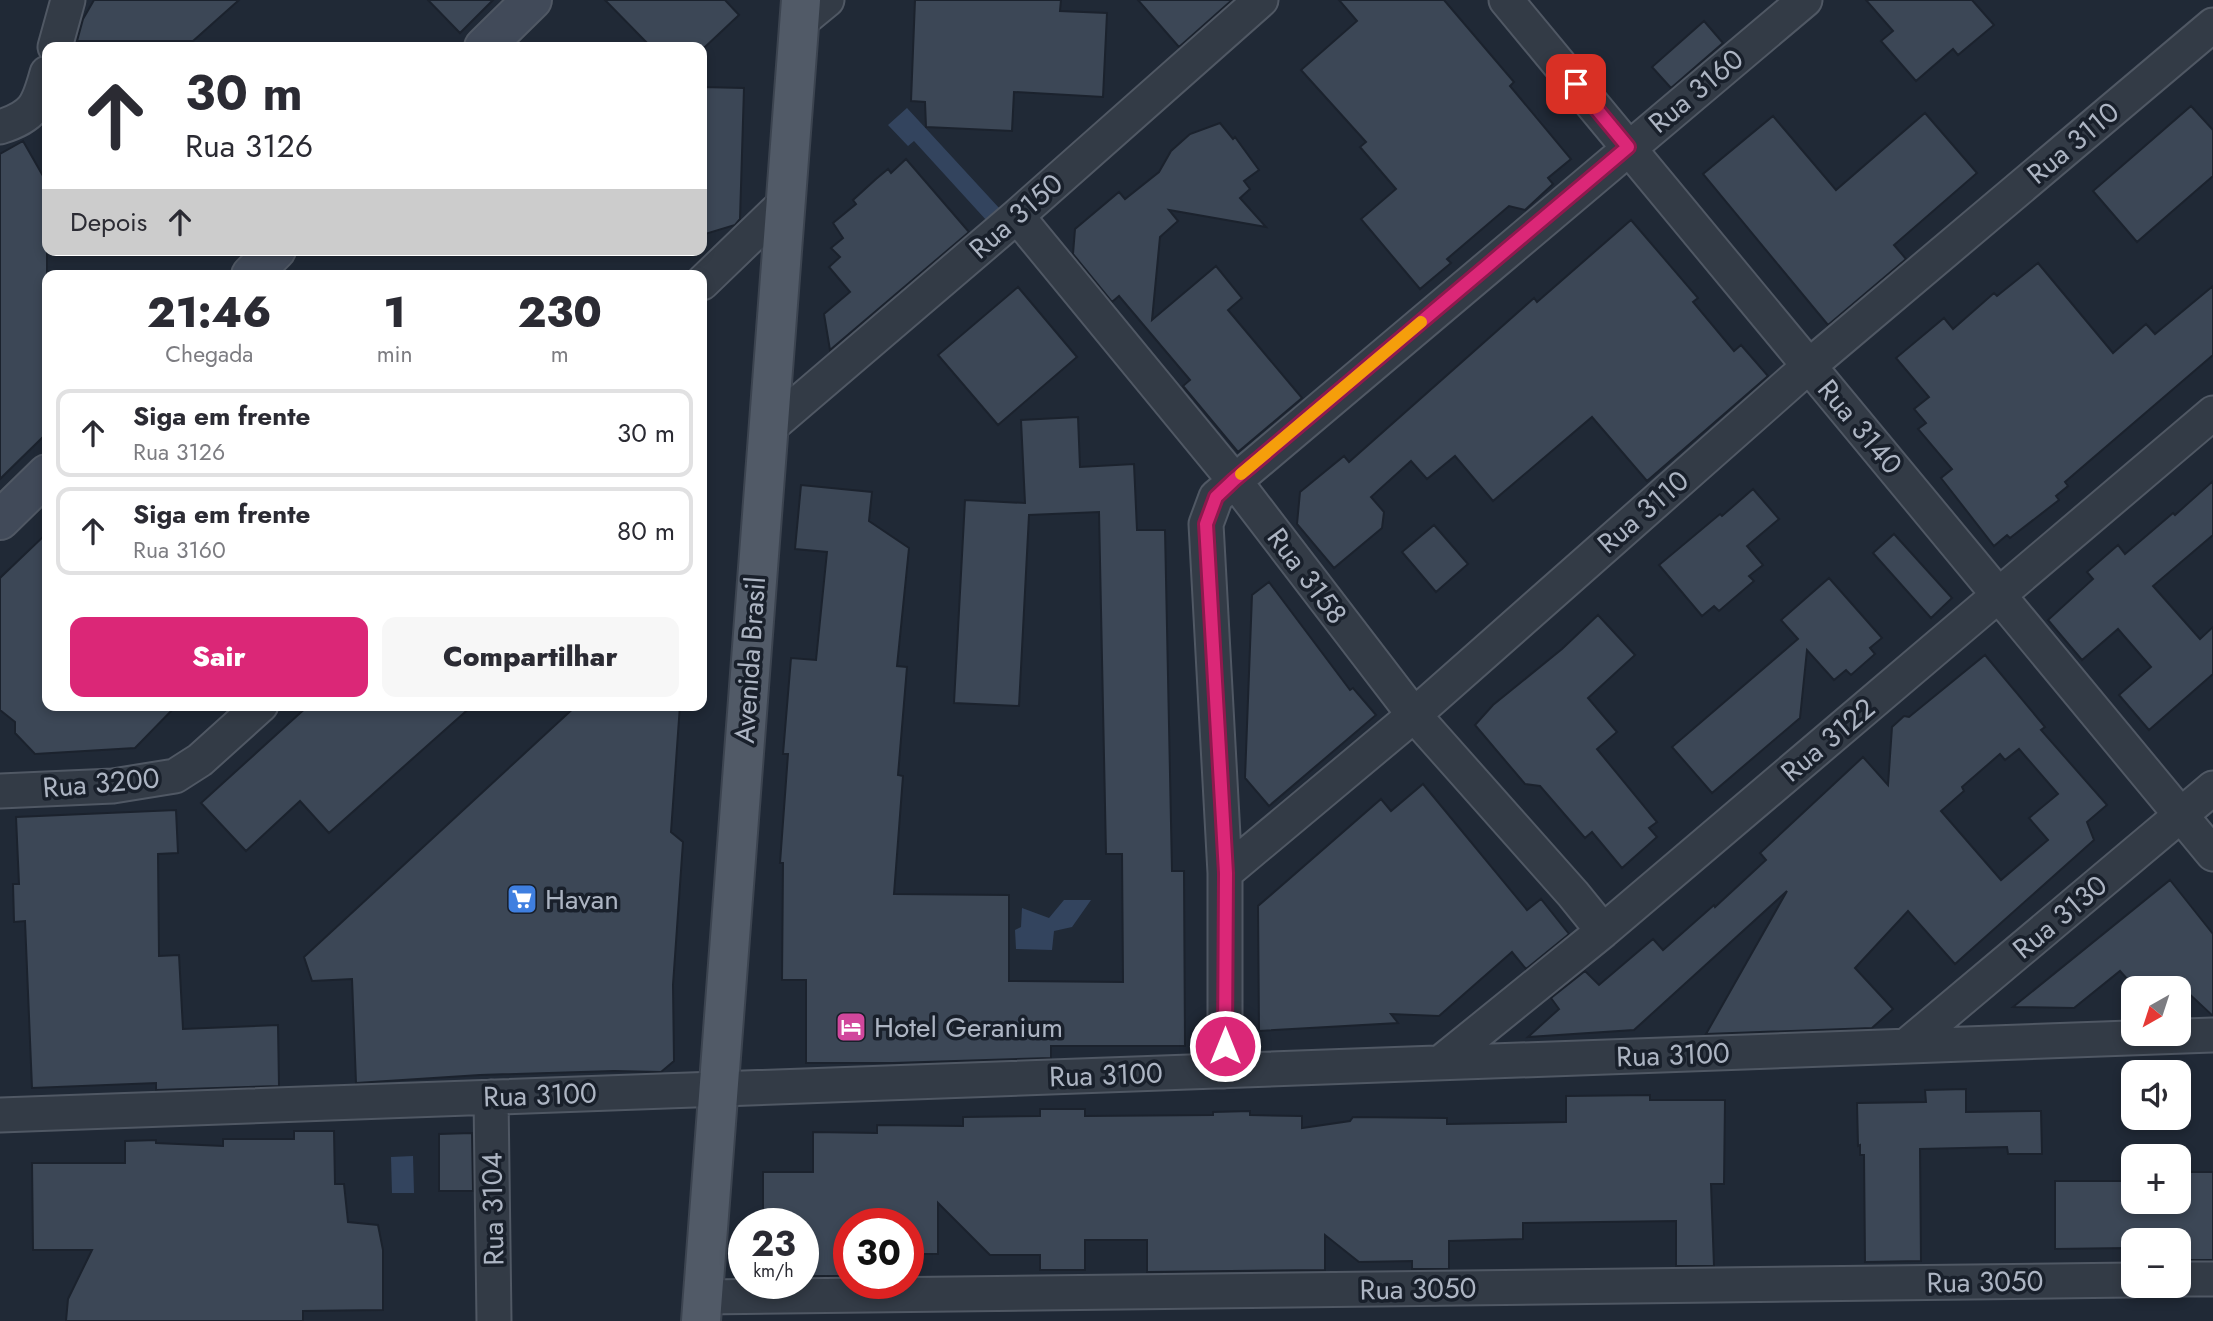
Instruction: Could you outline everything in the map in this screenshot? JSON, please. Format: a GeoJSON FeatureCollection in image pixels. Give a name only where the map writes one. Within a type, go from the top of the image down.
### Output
{"type":"FeatureCollection","features":[{"type":"Feature","properties":{"kind":"main road","name":"Avenida Brasil"},"geometry":{"type":"LineString","coordinates":[[702,1309],[752,619],[786,202],[809,8]]}},
{"type":"Feature","properties":{"kind":"street"},"geometry":{"type":"LineString","coordinates":[[56,42],[68,0]]}},
{"type":"Feature","properties":{"kind":"street"},"geometry":{"type":"LineString","coordinates":[[489,42],[532,0]]}},
{"type":"Feature","properties":{"kind":"street","name":"Rua 3150"},"geometry":{"type":"LineString","coordinates":[[769,428],[1017,216],[1261,0]]}},
{"type":"Feature","properties":{"kind":"street","name":"Rua 3140"},"geometry":{"type":"LineString","coordinates":[[1506,0],[2213,854]]}},
{"type":"Feature","properties":{"kind":"street","name":"Rua 3160"},"geometry":{"type":"LineString","coordinates":[[1226,873],[1206,524],[1216,497],[1805,0]]}},
{"type":"Feature","properties":{"kind":"street","name":"Rua 3110"},"geometry":{"type":"LineString","coordinates":[[1226,873],[1413,715],[1809,366],[2213,25]]}},
{"type":"Feature","properties":{"kind":"street"},"geometry":{"type":"LineString","coordinates":[[0,127],[30,114],[38,104],[42,91]]}},
{"type":"Feature","properties":{"kind":"street"},"geometry":{"type":"LineString","coordinates":[[707,278],[786,202]]}},
{"type":"Feature","properties":{"kind":"street","name":"Rua 3158"},"geometry":{"type":"LineString","coordinates":[[1017,216],[1234,480],[1413,715],[1603,931]]}},
{"type":"Feature","properties":{"kind":"street"},"geometry":{"type":"LineString","coordinates":[[256,270],[270,256]]}},
{"type":"Feature","properties":{"kind":"street","name":"Rua 3122"},"geometry":{"type":"LineString","coordinates":[[1440,1063],[1603,931],[2213,413]]}},
{"type":"Feature","properties":{"kind":"street"},"geometry":{"type":"LineString","coordinates":[[0,520],[42,479]]}},
{"type":"Feature","properties":{"kind":"street","name":"Rua 3200"},"geometry":{"type":"LineString","coordinates":[[0,791],[113,786],[175,776],[200,761],[254,711]]}},
{"type":"Feature","properties":{"kind":"street","name":"Rua 3130"},"geometry":{"type":"LineString","coordinates":[[1906,1046],[2213,788]]}},
{"type":"Feature","properties":{"kind":"street"},"geometry":{"type":"LineString","coordinates":[[1225,1071],[1226,873]]}},
{"type":"Feature","properties":{"kind":"street","name":"Rua 3100"},"geometry":{"type":"LineString","coordinates":[[0,1115],[2213,1035]]}},
{"type":"Feature","properties":{"kind":"street","name":"Rua 3104"},"geometry":{"type":"LineString","coordinates":[[491,1097],[494,1321]]}},
{"type":"Feature","properties":{"kind":"street"},"geometry":{"type":"LineString","coordinates":[[2191,1279],[2213,1279]]}},
{"type":"Feature","properties":{"kind":"street","name":"Rua 3050"},"geometry":{"type":"LineString","coordinates":[[702,1309],[2121,1280]]}},
{"type":"Feature","properties":{"kind":"water"},"geometry":{"type":"Polygon","coordinates":[[[907,108],[1000,209],[987,221],[914,141],[908,146],[888,125],[907,108]]]}},
{"type":"Feature","properties":{"kind":"water"},"geometry":{"type":"Polygon","coordinates":[[[1064,900],[1091,900],[1072,927],[1054,931],[1052,950],[1016,949],[1015,930],[1021,927],[1022,908],[1049,918],[1064,900]]]}},
{"type":"Feature","properties":{"kind":"water"},"geometry":{"type":"Polygon","coordinates":[[[413,1156],[414,1193],[392,1193],[391,1157],[413,1156]]]}},
{"type":"Feature","properties":{"kind":"building"},"geometry":{"type":"Polygon","coordinates":[[[94,0],[239,0],[193,41],[77,41],[83,19],[94,0]]]}},
{"type":"Feature","properties":{"kind":"building"},"geometry":{"type":"Polygon","coordinates":[[[428,0],[493,0],[460,33],[428,0]]]}},
{"type":"Feature","properties":{"kind":"building"},"geometry":{"type":"Polygon","coordinates":[[[605,0],[725,0],[739,15],[707,45],[707,42],[646,42],[605,0]]]}},
{"type":"Feature","properties":{"kind":"building"},"geometry":{"type":"Polygon","coordinates":[[[915,0],[1061,0],[1060,11],[1107,13],[1103,97],[1014,92],[1012,131],[926,127],[925,102],[911,101],[915,0]]]}},
{"type":"Feature","properties":{"kind":"building"},"geometry":{"type":"Polygon","coordinates":[[[1138,0],[1232,0],[1179,47],[1138,0]]]}},
{"type":"Feature","properties":{"kind":"building"},"geometry":{"type":"Polygon","coordinates":[[[1339,0],[1444,0],[1514,82],[1510,86],[1571,159],[1548,178],[1553,184],[1525,210],[1509,206],[1447,259],[1451,263],[1420,289],[1361,219],[1396,189],[1360,147],[1366,142],[1301,70],[1357,21],[1339,0]]]}},
{"type":"Feature","properties":{"kind":"building"},"geometry":{"type":"Polygon","coordinates":[[[1866,0],[1972,0],[1994,25],[1958,55],[1953,49],[1916,81],[1881,41],[1893,31],[1866,0]]]}},
{"type":"Feature","properties":{"kind":"building"},"geometry":{"type":"Polygon","coordinates":[[[1704,21],[1723,43],[1671,88],[1652,67],[1704,21]]]}},
{"type":"Feature","properties":{"kind":"building"},"geometry":{"type":"Polygon","coordinates":[[[707,87],[744,88],[740,219],[735,225],[707,233],[707,87]]]}},
{"type":"Feature","properties":{"kind":"building"},"geometry":{"type":"Polygon","coordinates":[[[2191,106],[2213,130],[2213,176],[2137,242],[2093,191],[2191,106]]]}},
{"type":"Feature","properties":{"kind":"building"},"geometry":{"type":"Polygon","coordinates":[[[1925,113],[1977,173],[1894,245],[1906,259],[1828,325],[1703,174],[1773,116],[1836,190],[1925,113]]]}},
{"type":"Feature","properties":{"kind":"building"},"geometry":{"type":"Polygon","coordinates":[[[1220,123],[1233,139],[1235,137],[1259,170],[1244,181],[1250,189],[1240,198],[1266,227],[1169,210],[1178,221],[1160,237],[1152,320],[1216,266],[1242,298],[1228,310],[1302,398],[1238,452],[1183,386],[1190,380],[1119,296],[1112,302],[1073,254],[1075,229],[1119,192],[1125,199],[1159,172],[1171,151],[1190,134],[1220,123]]]}},
{"type":"Feature","properties":{"kind":"building"},"geometry":{"type":"Polygon","coordinates":[[[23,141],[42,174],[42,256],[47,256],[47,270],[42,270],[42,438],[0,479],[0,154],[23,141]]]}},
{"type":"Feature","properties":{"kind":"building"},"geometry":{"type":"Polygon","coordinates":[[[906,159],[969,232],[830,350],[824,314],[850,292],[829,267],[840,257],[831,248],[843,238],[833,223],[856,204],[853,200],[876,179],[888,169],[891,173],[906,159]]]}},
{"type":"Feature","properties":{"kind":"building"},"geometry":{"type":"Polygon","coordinates":[[[1631,220],[1698,298],[1693,302],[1734,351],[1741,345],[1768,376],[1647,481],[1592,417],[1493,501],[1455,456],[1427,479],[1411,461],[1371,497],[1384,512],[1382,528],[1334,568],[1297,524],[1300,492],[1344,456],[1349,462],[1534,298],[1537,302],[1631,220]]]}},
{"type":"Feature","properties":{"kind":"building"},"geometry":{"type":"Polygon","coordinates":[[[2038,263],[2113,353],[2146,324],[2155,334],[2213,286],[2213,355],[2065,482],[2068,486],[2056,496],[2059,500],[2010,538],[2007,535],[1994,546],[1941,478],[1952,469],[1918,429],[1926,423],[1914,409],[1929,397],[1896,358],[1944,318],[1953,329],[1994,293],[1997,296],[2038,263]]]}},
{"type":"Feature","properties":{"kind":"building"},"geometry":{"type":"Polygon","coordinates":[[[1018,287],[1077,357],[998,425],[938,355],[1018,287]]]}},
{"type":"Feature","properties":{"kind":"building"},"geometry":{"type":"Polygon","coordinates":[[[1078,417],[1080,467],[1134,464],[1137,530],[1165,530],[1172,871],[1184,871],[1185,1046],[1051,1046],[1051,1058],[806,1063],[806,980],[782,980],[783,863],[780,863],[788,754],[783,754],[791,658],[816,660],[827,552],[795,549],[801,485],[872,492],[869,521],[909,548],[897,666],[907,667],[898,775],[903,776],[894,894],[1009,895],[1009,981],[1123,982],[1122,854],[1106,854],[1099,512],[1029,515],[1019,706],[954,703],[965,500],[1025,503],[1021,420],[1078,417]]]}},
{"type":"Feature","properties":{"kind":"building"},"geometry":{"type":"Polygon","coordinates":[[[2213,481],[2213,535],[2153,586],[2200,639],[2213,627],[2213,674],[2149,730],[2119,695],[2151,667],[2118,629],[2082,660],[2048,620],[2093,579],[2087,572],[2118,545],[2125,554],[2213,481]]]}},
{"type":"Feature","properties":{"kind":"building"},"geometry":{"type":"Polygon","coordinates":[[[1753,489],[1779,519],[1747,546],[1763,565],[1749,576],[1754,581],[1719,611],[1714,606],[1702,616],[1659,565],[1753,489]]]}},
{"type":"Feature","properties":{"kind":"building"},"geometry":{"type":"Polygon","coordinates":[[[1434,525],[1468,564],[1436,592],[1402,552],[1434,525]]]}},
{"type":"Feature","properties":{"kind":"building"},"geometry":{"type":"Polygon","coordinates":[[[1894,534],[1952,598],[1931,618],[1873,553],[1894,534]]]}},
{"type":"Feature","properties":{"kind":"building"},"geometry":{"type":"Polygon","coordinates":[[[42,538],[42,711],[171,711],[135,748],[35,754],[15,733],[15,722],[0,710],[0,578],[42,538]]]}},
{"type":"Feature","properties":{"kind":"building"},"geometry":{"type":"Polygon","coordinates":[[[1829,578],[1882,638],[1870,648],[1875,654],[1851,675],[1846,670],[1834,680],[1807,650],[1800,718],[1712,793],[1672,747],[1798,639],[1781,620],[1829,578]]]}},
{"type":"Feature","properties":{"kind":"building"},"geometry":{"type":"Polygon","coordinates":[[[1269,582],[1350,690],[1353,688],[1376,715],[1269,806],[1245,778],[1252,595],[1269,582]]]}},
{"type":"Feature","properties":{"kind":"building"},"geometry":{"type":"Polygon","coordinates":[[[1598,615],[1635,655],[1588,698],[1617,732],[1597,749],[1657,822],[1649,828],[1657,837],[1622,868],[1592,832],[1585,838],[1540,786],[1525,784],[1475,725],[1493,705],[1562,649],[1598,615]]]}},
{"type":"Feature","properties":{"kind":"building"},"geometry":{"type":"Polygon","coordinates":[[[1985,655],[2045,727],[2041,730],[2107,805],[2087,822],[2094,840],[1955,964],[1908,911],[1855,968],[1893,1009],[1872,1028],[1706,1034],[1787,891],[1634,1030],[1528,1037],[1559,1009],[1551,998],[1585,971],[1599,985],[1653,939],[1663,950],[1714,905],[1715,907],[1766,860],[1760,853],[1863,757],[1888,785],[1892,727],[1904,716],[1909,717],[1985,655]],[[2019,749],[2005,760],[2000,754],[1962,787],[1964,791],[1941,811],[2001,880],[2048,840],[2029,818],[2058,794],[2019,749]]]}},
{"type":"Feature","properties":{"kind":"building"},"geometry":{"type":"Polygon","coordinates":[[[302,711],[466,711],[329,833],[300,801],[246,851],[201,803],[302,711]]]}},
{"type":"Feature","properties":{"kind":"building","name":"Havan"},"geometry":{"type":"Polygon","coordinates":[[[570,711],[680,711],[671,832],[683,842],[673,985],[674,1061],[661,1072],[480,1075],[356,1083],[352,979],[312,981],[304,957],[570,711]]]}},
{"type":"Feature","properties":{"kind":"building"},"geometry":{"type":"Polygon","coordinates":[[[1423,784],[1527,910],[1541,899],[1569,934],[1526,969],[1512,952],[1439,1016],[1391,1014],[1398,1023],[1259,1031],[1258,906],[1381,799],[1391,811],[1423,784]]]}},
{"type":"Feature","properties":{"kind":"building"},"geometry":{"type":"Polygon","coordinates":[[[176,810],[178,853],[158,854],[159,956],[179,955],[183,1029],[278,1025],[279,1086],[156,1090],[156,1083],[32,1088],[25,921],[14,922],[13,884],[19,884],[16,817],[176,810]]]}},
{"type":"Feature","properties":{"kind":"building"},"geometry":{"type":"Polygon","coordinates":[[[2170,880],[2213,934],[2213,1016],[2191,996],[2191,976],[2124,976],[2120,971],[2074,1008],[2013,1007],[2170,880]]]}},
{"type":"Feature","properties":{"kind":"building"},"geometry":{"type":"Polygon","coordinates":[[[1966,1089],[1966,1112],[2041,1111],[2042,1154],[2008,1154],[2007,1147],[1920,1149],[1921,1261],[1865,1262],[1864,1155],[1860,1155],[1860,1145],[1858,1146],[1857,1103],[1926,1102],[1925,1090],[1966,1089]]]}},
{"type":"Feature","properties":{"kind":"building"},"geometry":{"type":"Polygon","coordinates":[[[1650,1095],[1650,1100],[1725,1100],[1724,1184],[1711,1184],[1714,1266],[1676,1266],[1676,1221],[1523,1223],[1523,1239],[1449,1241],[1449,1269],[1412,1269],[1412,1261],[1359,1262],[1325,1235],[1325,1270],[1147,1272],[1147,1240],[1085,1240],[1085,1270],[1040,1270],[1040,1255],[990,1255],[938,1203],[938,1254],[924,1254],[924,1208],[833,1208],[833,1276],[819,1276],[819,1208],[763,1208],[763,1172],[813,1172],[813,1132],[877,1133],[877,1125],[963,1126],[963,1117],[1040,1116],[1040,1109],[1085,1109],[1085,1116],[1213,1115],[1213,1112],[1250,1111],[1250,1115],[1302,1116],[1302,1128],[1350,1121],[1353,1117],[1447,1118],[1447,1124],[1566,1122],[1566,1096],[1650,1095]]]}},
{"type":"Feature","properties":{"kind":"building"},"geometry":{"type":"Polygon","coordinates":[[[294,1131],[334,1131],[335,1184],[344,1184],[348,1222],[378,1225],[383,1250],[383,1310],[303,1311],[303,1321],[66,1321],[68,1299],[92,1250],[33,1250],[32,1163],[125,1163],[125,1141],[156,1140],[156,1143],[223,1146],[223,1139],[294,1139],[294,1131]]]}},
{"type":"Feature","properties":{"kind":"building"},"geometry":{"type":"Polygon","coordinates":[[[472,1133],[473,1191],[439,1191],[439,1134],[472,1133]]]}},
{"type":"Feature","properties":{"kind":"building"},"geometry":{"type":"Polygon","coordinates":[[[2191,1172],[2213,1172],[2213,1260],[2191,1260],[2191,1228],[2121,1228],[2121,1248],[2055,1249],[2055,1181],[2121,1181],[2121,1214],[2191,1214],[2191,1172]]]}},
{"type":"Feature","properties":{"kind":"slow traffic"},"geometry":{"type":"LineString","coordinates":[[1241,474],[1421,322]]}},
{"type":"Feature","properties":{"kind":"place","name":"Havan"},"geometry":{"type":"Point","coordinates":[522,899]}},
{"type":"Feature","properties":{"kind":"place","name":"Hotel Geranium"},"geometry":{"type":"Point","coordinates":[851,1027]}},
{"type":"Feature","properties":{"kind":"route"},"geometry":{"type":"LineString","coordinates":[[1225,1046],[1226,873],[1206,524],[1216,497],[1234,480],[1628,147],[1576,84]]}}]}
